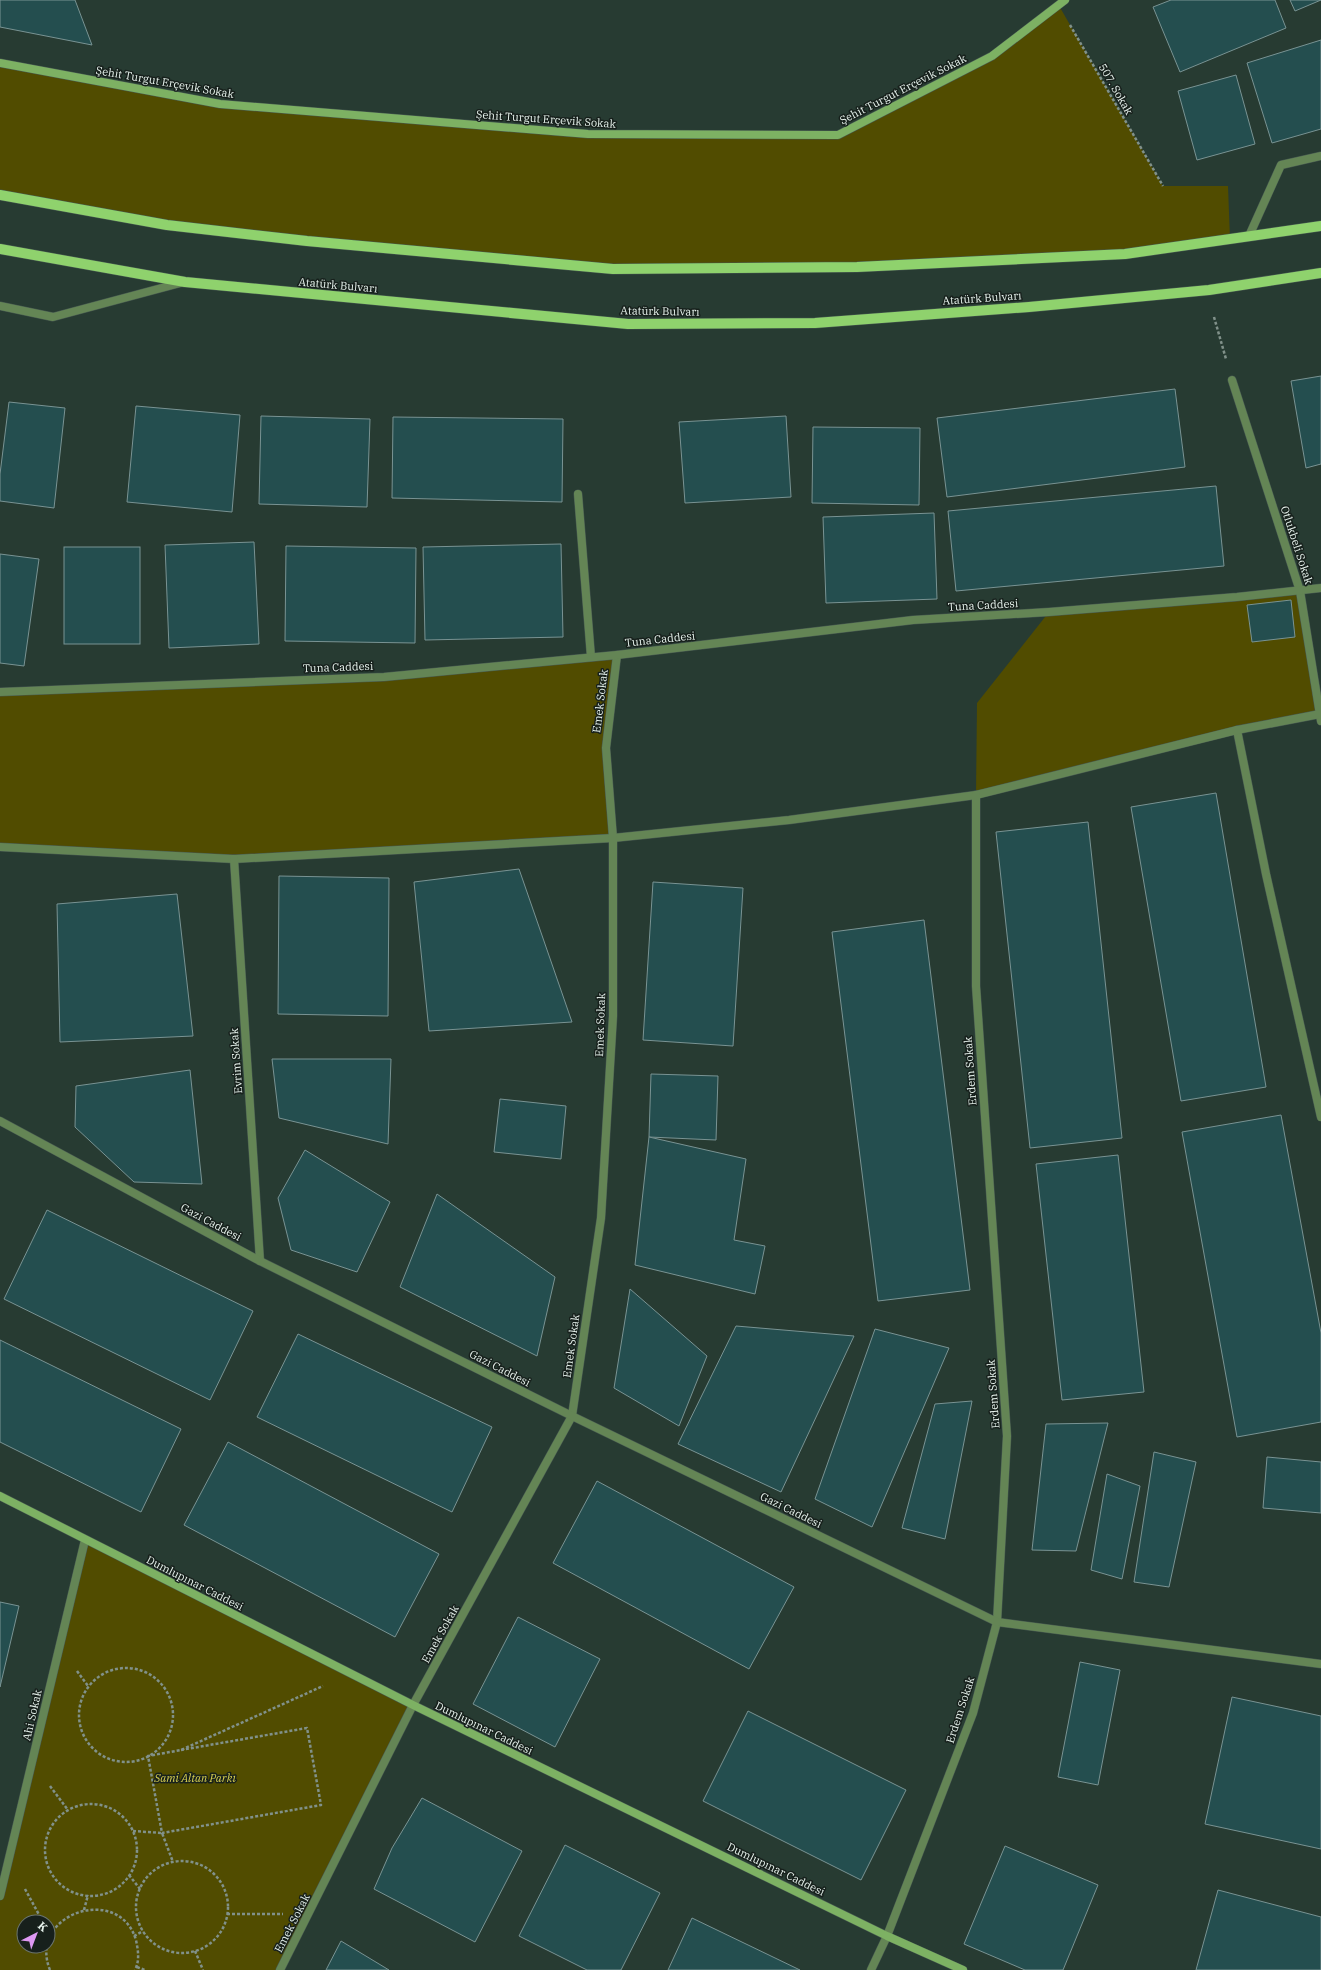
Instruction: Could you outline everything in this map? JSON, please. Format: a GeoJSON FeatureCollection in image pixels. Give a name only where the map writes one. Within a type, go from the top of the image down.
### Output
{"type":"FeatureCollection","features":[{"type":"Feature","properties":{"kind":"main road","name":"Şehit Turgut Erçevik Sokak"},"geometry":{"type":"LineString","coordinates":[[0,63],[220,104],[588,134],[838,135],[992,56],[1061,2]]}},
{"type":"Feature","properties":{"kind":"main road"},"geometry":{"type":"LineString","coordinates":[[0,195],[167,225],[307,241],[613,270],[857,267],[1125,254],[1321,226]]}},
{"type":"Feature","properties":{"kind":"main road","name":"Atatürk Bulvarı"},"geometry":{"type":"LineString","coordinates":[[0,249],[185,282],[628,324],[815,323],[1029,307],[1210,290],[1321,273]]}},
{"type":"Feature","properties":{"kind":"main road","name":"Dumlupınar Caddesi"},"geometry":{"type":"LineString","coordinates":[[0,1496],[413,1705],[887,1936],[963,1970]]}},
{"type":"Feature","properties":{"kind":"street"},"geometry":{"type":"LineString","coordinates":[[1249,236],[1282,165],[1321,156]]}},
{"type":"Feature","properties":{"kind":"street"},"geometry":{"type":"LineString","coordinates":[[0,306],[53,317],[185,282]]}},
{"type":"Feature","properties":{"kind":"street","name":"Otlukbeli Sokak"},"geometry":{"type":"LineString","coordinates":[[1232,380],[1300,591],[1320,717]]}},
{"type":"Feature","properties":{"kind":"street"},"geometry":{"type":"LineString","coordinates":[[578,494],[592,657]]}},
{"type":"Feature","properties":{"kind":"street","name":"Tuna Caddesi"},"geometry":{"type":"LineString","coordinates":[[0,692],[384,677],[617,655],[913,620],[1049,612],[1321,588]]}},
{"type":"Feature","properties":{"kind":"street","name":"Emek Sokak"},"geometry":{"type":"LineString","coordinates":[[280,1970],[413,1705],[572,1416],[601,1218],[613,1016],[613,838],[606,748],[617,655]]}},
{"type":"Feature","properties":{"kind":"street"},"geometry":{"type":"LineString","coordinates":[[0,847],[234,859],[613,838],[789,820],[976,795],[1237,730],[1320,717]]}},
{"type":"Feature","properties":{"kind":"street"},"geometry":{"type":"LineString","coordinates":[[1237,730],[1266,874],[1321,1117]]}},
{"type":"Feature","properties":{"kind":"street","name":"Erdem Sokak"},"geometry":{"type":"LineString","coordinates":[[871,1970],[887,1936],[973,1713],[997,1622],[1007,1436],[976,986],[976,795]]}},
{"type":"Feature","properties":{"kind":"street","name":"Evrim Sokak"},"geometry":{"type":"LineString","coordinates":[[234,859],[260,1261]]}},
{"type":"Feature","properties":{"kind":"street","name":"Gazi Caddesi"},"geometry":{"type":"LineString","coordinates":[[0,1121],[260,1261],[572,1416],[997,1622],[1321,1664]]}},
{"type":"Feature","properties":{"kind":"street","name":"Ahi Sokak"},"geometry":{"type":"LineString","coordinates":[[0,1896],[85,1540]]}},
{"type":"Feature","properties":{"kind":"path","name":"507. Sokak"},"geometry":{"type":"LineString","coordinates":[[1061,2],[1163,186]]}},
{"type":"Feature","properties":{"kind":"path"},"geometry":{"type":"LineString","coordinates":[[1214,317],[1232,380]]}},
{"type":"Feature","properties":{"kind":"path"},"geometry":{"type":"LineString","coordinates":[[133,1831],[162,1833],[321,1804],[307,1728],[148,1756],[133,1761],[117,1761],[102,1755],[90,1745],[82,1731],[79,1715],[81,1700],[88,1686],[99,1676],[112,1669],[127,1668],[142,1670],[155,1678],[165,1690],[172,1703],[173,1718],[169,1733],[160,1746],[148,1756]]}},
{"type":"Feature","properties":{"kind":"path"},"geometry":{"type":"LineString","coordinates":[[182,1750],[351,1673]]}},
{"type":"Feature","properties":{"kind":"path"},"geometry":{"type":"LineString","coordinates":[[148,1756],[162,1833],[173,1862]]}},
{"type":"Feature","properties":{"kind":"path"},"geometry":{"type":"LineString","coordinates":[[97,1804],[111,1808],[124,1818],[133,1831],[136,1846],[135,1862],[129,1876],[118,1887],[104,1894],[88,1896],[74,1892],[61,1885],[52,1874],[46,1860],[45,1846],[49,1831],[57,1819],[68,1810],[82,1805],[97,1804]]}},
{"type":"Feature","properties":{"kind":"path"},"geometry":{"type":"LineString","coordinates":[[188,1861],[203,1866],[215,1876],[224,1888],[228,1904],[227,1919],[220,1933],[210,1944],[195,1951],[180,1953],[166,1950],[153,1942],[143,1931],[137,1918],[136,1903],[140,1888],[148,1876],[160,1867],[173,1862],[188,1861]]}},
{"type":"Feature","properties":{"kind":"path"},"geometry":{"type":"LineString","coordinates":[[129,1876],[140,1888]]}},
{"type":"Feature","properties":{"kind":"path"},"geometry":{"type":"LineString","coordinates":[[84,1910],[88,1896]]}},
{"type":"Feature","properties":{"kind":"path"},"geometry":{"type":"LineString","coordinates":[[56,1927],[70,1914],[84,1910],[98,1909],[114,1914],[126,1923],[134,1936],[139,1951],[136,1968],[145,1970]]}},
{"type":"Feature","properties":{"kind":"path"},"geometry":{"type":"LineString","coordinates":[[227,1914],[308,1914]]}},
{"type":"Feature","properties":{"kind":"path"},"geometry":{"type":"LineString","coordinates":[[134,1936],[143,1931]]}},
{"type":"Feature","properties":{"kind":"path"},"geometry":{"type":"LineString","coordinates":[[195,1951],[203,1970]]}},
{"type":"Feature","properties":{"kind":"path"},"geometry":{"type":"LineString","coordinates":[[48,1954],[50,1970]]}},
{"type":"Feature","properties":{"kind":"green space"},"geometry":{"type":"Polygon","coordinates":[[[1058,4],[1163,186],[1228,186],[1230,239],[1125,254],[613,269],[167,225],[0,195],[0,63],[220,104],[588,134],[838,135],[992,56],[1058,4]]]}},
{"type":"Feature","properties":{"kind":"green space"},"geometry":{"type":"Polygon","coordinates":[[[1300,591],[1320,714],[976,795],[977,703],[1049,612],[1300,591]]]}},
{"type":"Feature","properties":{"kind":"green space"},"geometry":{"type":"Polygon","coordinates":[[[617,655],[606,748],[613,838],[234,859],[0,847],[0,692],[384,677],[617,655]]]}},
{"type":"Feature","properties":{"kind":"green space","name":"Sami Altan Parkı"},"geometry":{"type":"Polygon","coordinates":[[[85,1540],[413,1705],[280,1970],[0,1970],[0,1896],[85,1540]]]}},
{"type":"Feature","properties":{"kind":"building"},"geometry":{"type":"Polygon","coordinates":[[[0,0],[75,0],[92,45],[0,27],[0,0]]]}},
{"type":"Feature","properties":{"kind":"building"},"geometry":{"type":"Polygon","coordinates":[[[1171,0],[1275,0],[1286,28],[1180,72],[1153,7],[1171,0]]]}},
{"type":"Feature","properties":{"kind":"building"},"geometry":{"type":"Polygon","coordinates":[[[1290,0],[1321,0],[1295,11],[1290,0]]]}},
{"type":"Feature","properties":{"kind":"building"},"geometry":{"type":"Polygon","coordinates":[[[1321,40],[1321,129],[1272,143],[1247,63],[1321,40]]]}},
{"type":"Feature","properties":{"kind":"building"},"geometry":{"type":"Polygon","coordinates":[[[1236,75],[1255,144],[1197,160],[1178,91],[1236,75]]]}},
{"type":"Feature","properties":{"kind":"building"},"geometry":{"type":"Polygon","coordinates":[[[1321,376],[1321,464],[1306,468],[1291,381],[1321,376]]]}},
{"type":"Feature","properties":{"kind":"building"},"geometry":{"type":"Polygon","coordinates":[[[1175,389],[1185,467],[947,497],[937,418],[1175,389]]]}},
{"type":"Feature","properties":{"kind":"building"},"geometry":{"type":"Polygon","coordinates":[[[9,402],[65,408],[54,508],[0,501],[0,474],[9,402]]]}},
{"type":"Feature","properties":{"kind":"building"},"geometry":{"type":"Polygon","coordinates":[[[136,406],[240,415],[232,512],[127,502],[136,406]]]}},
{"type":"Feature","properties":{"kind":"building"},"geometry":{"type":"Polygon","coordinates":[[[261,416],[370,419],[367,507],[259,504],[261,416]]]}},
{"type":"Feature","properties":{"kind":"building"},"geometry":{"type":"Polygon","coordinates":[[[786,416],[791,497],[685,503],[679,422],[786,416]]]}},
{"type":"Feature","properties":{"kind":"building"},"geometry":{"type":"Polygon","coordinates":[[[393,417],[563,419],[562,502],[392,498],[393,417]]]}},
{"type":"Feature","properties":{"kind":"building"},"geometry":{"type":"Polygon","coordinates":[[[813,427],[920,428],[919,505],[812,503],[813,427]]]}},
{"type":"Feature","properties":{"kind":"building"},"geometry":{"type":"Polygon","coordinates":[[[1216,486],[1224,566],[956,591],[948,511],[1216,486]]]}},
{"type":"Feature","properties":{"kind":"building"},"geometry":{"type":"Polygon","coordinates":[[[934,513],[937,599],[826,603],[823,517],[934,513]]]}},
{"type":"Feature","properties":{"kind":"building"},"geometry":{"type":"Polygon","coordinates":[[[254,542],[259,644],[169,648],[165,545],[254,542]]]}},
{"type":"Feature","properties":{"kind":"building"},"geometry":{"type":"Polygon","coordinates":[[[561,544],[563,637],[425,640],[423,547],[561,544]]]}},
{"type":"Feature","properties":{"kind":"building"},"geometry":{"type":"Polygon","coordinates":[[[286,546],[416,548],[415,643],[285,641],[286,546]]]}},
{"type":"Feature","properties":{"kind":"building"},"geometry":{"type":"Polygon","coordinates":[[[64,547],[140,547],[140,644],[64,644],[64,547]]]}},
{"type":"Feature","properties":{"kind":"building"},"geometry":{"type":"Polygon","coordinates":[[[0,554],[39,559],[24,666],[0,663],[0,554]]]}},
{"type":"Feature","properties":{"kind":"building"},"geometry":{"type":"Polygon","coordinates":[[[1291,600],[1295,637],[1252,642],[1247,605],[1291,600]]]}},
{"type":"Feature","properties":{"kind":"building"},"geometry":{"type":"Polygon","coordinates":[[[1216,793],[1266,1087],[1181,1101],[1131,807],[1216,793]]]}},
{"type":"Feature","properties":{"kind":"building"},"geometry":{"type":"Polygon","coordinates":[[[1088,822],[1122,1138],[1030,1148],[996,832],[1088,822]]]}},
{"type":"Feature","properties":{"kind":"building"},"geometry":{"type":"Polygon","coordinates":[[[519,869],[572,1022],[429,1031],[414,882],[519,869]]]}},
{"type":"Feature","properties":{"kind":"building"},"geometry":{"type":"Polygon","coordinates":[[[279,876],[389,878],[388,1016],[278,1014],[279,876]]]}},
{"type":"Feature","properties":{"kind":"building"},"geometry":{"type":"Polygon","coordinates":[[[653,882],[743,888],[733,1046],[643,1040],[653,882]]]}},
{"type":"Feature","properties":{"kind":"building"},"geometry":{"type":"Polygon","coordinates":[[[177,894],[193,1036],[60,1042],[57,904],[177,894]]]}},
{"type":"Feature","properties":{"kind":"building"},"geometry":{"type":"Polygon","coordinates":[[[924,920],[970,1290],[878,1301],[832,932],[924,920]]]}},
{"type":"Feature","properties":{"kind":"building"},"geometry":{"type":"Polygon","coordinates":[[[272,1059],[391,1059],[388,1144],[279,1118],[272,1059]]]}},
{"type":"Feature","properties":{"kind":"building"},"geometry":{"type":"Polygon","coordinates":[[[190,1070],[202,1184],[134,1182],[75,1127],[76,1086],[190,1070]]]}},
{"type":"Feature","properties":{"kind":"building"},"geometry":{"type":"Polygon","coordinates":[[[651,1074],[718,1076],[716,1140],[649,1137],[651,1074]]]}},
{"type":"Feature","properties":{"kind":"building"},"geometry":{"type":"Polygon","coordinates":[[[500,1099],[566,1106],[561,1159],[494,1152],[500,1099]]]}},
{"type":"Feature","properties":{"kind":"building"},"geometry":{"type":"Polygon","coordinates":[[[1281,1115],[1321,1333],[1321,1422],[1237,1437],[1182,1132],[1281,1115]]]}},
{"type":"Feature","properties":{"kind":"building"},"geometry":{"type":"Polygon","coordinates":[[[649,1137],[746,1159],[734,1240],[765,1246],[755,1294],[635,1265],[649,1137]]]}},
{"type":"Feature","properties":{"kind":"building"},"geometry":{"type":"Polygon","coordinates":[[[305,1150],[390,1202],[357,1272],[291,1250],[278,1198],[305,1150]]]}},
{"type":"Feature","properties":{"kind":"building"},"geometry":{"type":"Polygon","coordinates":[[[1118,1155],[1144,1392],[1062,1400],[1036,1164],[1118,1155]]]}},
{"type":"Feature","properties":{"kind":"building"},"geometry":{"type":"Polygon","coordinates":[[[437,1194],[555,1277],[537,1356],[400,1287],[437,1194]]]}},
{"type":"Feature","properties":{"kind":"building"},"geometry":{"type":"Polygon","coordinates":[[[47,1210],[253,1311],[210,1400],[4,1299],[47,1210]]]}},
{"type":"Feature","properties":{"kind":"building"},"geometry":{"type":"Polygon","coordinates":[[[630,1289],[707,1356],[679,1426],[614,1388],[630,1289]]]}},
{"type":"Feature","properties":{"kind":"building"},"geometry":{"type":"Polygon","coordinates":[[[736,1326],[854,1336],[781,1492],[678,1444],[736,1326]]]}},
{"type":"Feature","properties":{"kind":"building"},"geometry":{"type":"Polygon","coordinates":[[[875,1329],[949,1348],[872,1527],[815,1499],[875,1329]]]}},
{"type":"Feature","properties":{"kind":"building"},"geometry":{"type":"Polygon","coordinates":[[[298,1334],[492,1427],[452,1512],[257,1417],[298,1334]]]}},
{"type":"Feature","properties":{"kind":"building"},"geometry":{"type":"Polygon","coordinates":[[[0,1340],[181,1429],[141,1512],[0,1442],[0,1340]]]}},
{"type":"Feature","properties":{"kind":"building"},"geometry":{"type":"Polygon","coordinates":[[[972,1401],[945,1539],[902,1528],[935,1404],[972,1401]]]}},
{"type":"Feature","properties":{"kind":"building"},"geometry":{"type":"Polygon","coordinates":[[[1108,1423],[1076,1551],[1032,1550],[1046,1424],[1108,1423]]]}},
{"type":"Feature","properties":{"kind":"building"},"geometry":{"type":"Polygon","coordinates":[[[228,1442],[439,1554],[395,1637],[184,1525],[228,1442]]]}},
{"type":"Feature","properties":{"kind":"building"},"geometry":{"type":"Polygon","coordinates":[[[1154,1452],[1196,1462],[1169,1587],[1134,1582],[1154,1452]]]}},
{"type":"Feature","properties":{"kind":"building"},"geometry":{"type":"Polygon","coordinates":[[[1267,1457],[1321,1462],[1321,1513],[1263,1508],[1267,1457]]]}},
{"type":"Feature","properties":{"kind":"building"},"geometry":{"type":"Polygon","coordinates":[[[1107,1474],[1140,1486],[1122,1579],[1091,1570],[1107,1474]]]}},
{"type":"Feature","properties":{"kind":"building"},"geometry":{"type":"Polygon","coordinates":[[[597,1481],[794,1587],[749,1669],[553,1563],[597,1481]]]}},
{"type":"Feature","properties":{"kind":"building"},"geometry":{"type":"Polygon","coordinates":[[[0,1602],[19,1606],[0,1687],[0,1602]]]}},
{"type":"Feature","properties":{"kind":"building"},"geometry":{"type":"Polygon","coordinates":[[[518,1617],[600,1659],[555,1747],[473,1704],[518,1617]]]}},
{"type":"Feature","properties":{"kind":"building"},"geometry":{"type":"Polygon","coordinates":[[[1080,1662],[1120,1670],[1098,1785],[1058,1777],[1080,1662]]]}},
{"type":"Feature","properties":{"kind":"building"},"geometry":{"type":"Polygon","coordinates":[[[1232,1697],[1321,1716],[1321,1849],[1205,1824],[1232,1697]]]}},
{"type":"Feature","properties":{"kind":"building"},"geometry":{"type":"Polygon","coordinates":[[[748,1711],[906,1790],[861,1880],[703,1801],[748,1711]]]}},
{"type":"Feature","properties":{"kind":"building"},"geometry":{"type":"Polygon","coordinates":[[[422,1798],[522,1851],[475,1942],[374,1889],[392,1848],[422,1798]]]}},
{"type":"Feature","properties":{"kind":"building"},"geometry":{"type":"Polygon","coordinates":[[[565,1845],[660,1893],[621,1970],[587,1970],[519,1936],[565,1845]]]}},
{"type":"Feature","properties":{"kind":"building"},"geometry":{"type":"Polygon","coordinates":[[[1005,1846],[1098,1885],[1063,1970],[1025,1970],[964,1944],[1005,1846]]]}},
{"type":"Feature","properties":{"kind":"building"},"geometry":{"type":"Polygon","coordinates":[[[1218,1890],[1321,1917],[1321,1970],[1196,1970],[1218,1890]]]}},
{"type":"Feature","properties":{"kind":"building"},"geometry":{"type":"Polygon","coordinates":[[[692,1918],[800,1970],[668,1970],[692,1918]]]}},
{"type":"Feature","properties":{"kind":"building"},"geometry":{"type":"Polygon","coordinates":[[[341,1941],[389,1970],[326,1970],[341,1941]]]}}]}
